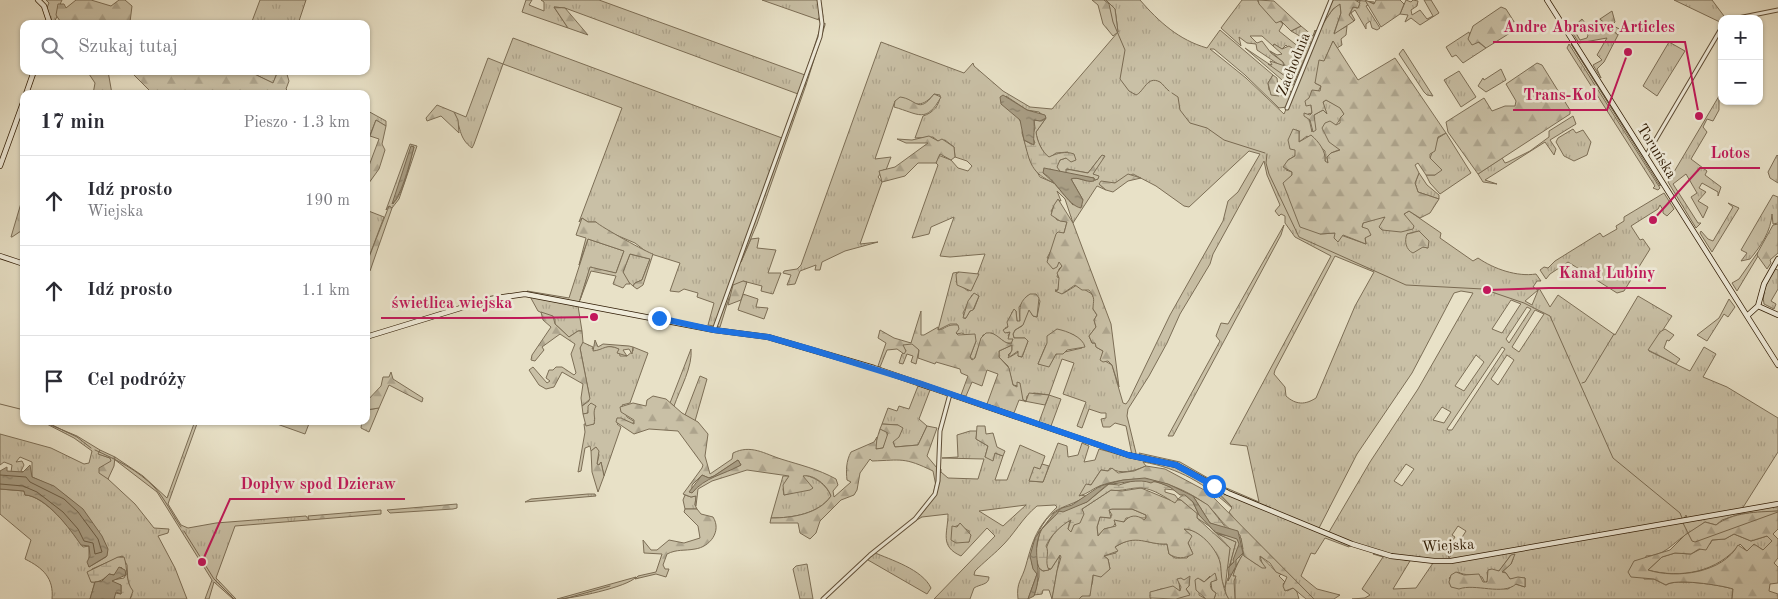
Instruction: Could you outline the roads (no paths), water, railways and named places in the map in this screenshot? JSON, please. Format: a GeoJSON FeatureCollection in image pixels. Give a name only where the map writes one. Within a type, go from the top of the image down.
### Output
{"type":"FeatureCollection","features":[{"type":"Feature","properties":{"kind":"street"},"geometry":{"type":"LineString","coordinates":[[38,0],[44,6],[50,20]]}},
{"type":"Feature","properties":{"kind":"street"},"geometry":{"type":"LineString","coordinates":[[714,330],[820,37],[822,24],[819,0]]}},
{"type":"Feature","properties":{"kind":"street","name":"Zachodnia"},"geometry":{"type":"LineString","coordinates":[[1287,108],[1330,0]]}},
{"type":"Feature","properties":{"kind":"street","name":"Toruńska"},"geometry":{"type":"LineString","coordinates":[[1547,0],[1778,365]]}},
{"type":"Feature","properties":{"kind":"street"},"geometry":{"type":"LineString","coordinates":[[1753,15],[1778,10]]}},
{"type":"Feature","properties":{"kind":"street"},"geometry":{"type":"LineString","coordinates":[[1646,157],[1718,34]]}},
{"type":"Feature","properties":{"kind":"street"},"geometry":{"type":"LineString","coordinates":[[27,90],[33,75]]}},
{"type":"Feature","properties":{"kind":"street"},"geometry":{"type":"LineString","coordinates":[[0,166],[20,111]]}},
{"type":"Feature","properties":{"kind":"street"},"geometry":{"type":"LineString","coordinates":[[0,256],[20,263]]}},
{"type":"Feature","properties":{"kind":"street"},"geometry":{"type":"LineString","coordinates":[[1747,316],[1758,306],[1764,284],[1778,259]]}},
{"type":"Feature","properties":{"kind":"street","name":"Wiejska"},"geometry":{"type":"LineString","coordinates":[[370,336],[490,298],[513,294],[534,295],[714,330],[768,337],[950,394],[1134,457],[1176,465],[1228,493],[1352,544],[1391,556],[1434,561],[1472,558],[1778,504]]}},
{"type":"Feature","properties":{"kind":"street"},"geometry":{"type":"LineString","coordinates":[[1758,306],[1778,315]]}},
{"type":"Feature","properties":{"kind":"street"},"geometry":{"type":"LineString","coordinates":[[824,599],[870,556],[915,519],[935,494],[938,481],[940,431],[950,394]]}},
{"type":"Feature","properties":{"kind":"water"},"geometry":{"type":"Polygon","coordinates":[[[1003,95],[1027,110],[1045,115],[1046,118],[1040,121],[1034,120],[1034,145],[1024,140],[1020,120],[1001,104],[1000,97],[1003,95]]]}},
{"type":"Feature","properties":{"kind":"water"},"geometry":{"type":"Polygon","coordinates":[[[411,146],[414,147],[405,178],[396,200],[392,204],[411,146]]]}},
{"type":"Feature","properties":{"kind":"water"},"geometry":{"type":"Polygon","coordinates":[[[1044,168],[1094,178],[1094,181],[1071,179],[1083,200],[1081,208],[1071,203],[1053,181],[1043,173],[1044,168]]]}},
{"type":"Feature","properties":{"kind":"water"},"geometry":{"type":"Polygon","coordinates":[[[738,460],[741,465],[708,480],[692,493],[689,492],[702,475],[709,478],[714,476],[738,460]]]}},
{"type":"Feature","properties":{"kind":"water"},"geometry":{"type":"Polygon","coordinates":[[[30,465],[32,477],[54,486],[83,509],[102,536],[108,549],[107,556],[89,567],[87,562],[90,556],[89,546],[81,545],[57,514],[41,501],[25,495],[24,491],[0,489],[0,471],[7,467],[7,471],[23,472],[30,465]]]}},
{"type":"Feature","properties":{"kind":"water"},"geometry":{"type":"Polygon","coordinates":[[[1145,478],[1168,484],[1193,496],[1210,523],[1238,531],[1243,553],[1236,560],[1236,566],[1228,581],[1229,567],[1234,562],[1239,544],[1237,539],[1215,532],[1199,515],[1193,502],[1185,495],[1180,495],[1170,487],[1155,481],[1151,483],[1136,481],[1108,484],[1087,502],[1063,512],[1059,511],[1044,527],[1040,533],[1037,548],[1038,578],[1037,587],[1034,596],[1028,599],[1037,574],[1033,569],[1030,556],[1035,538],[1054,513],[1072,505],[1100,486],[1123,480],[1145,478]]]}},
{"type":"Feature","properties":{"kind":"water"},"geometry":{"type":"Polygon","coordinates":[[[119,567],[125,570],[126,575],[112,581],[121,585],[121,594],[116,592],[114,599],[90,599],[95,582],[102,581],[109,574],[114,575],[119,567]]]}},
{"type":"Feature","properties":{"kind":"waterway"},"geometry":{"type":"LineString","coordinates":[[1104,0],[1109,4],[1113,22],[1125,50],[1120,79],[1129,91],[1136,95],[1149,82],[1156,80],[1169,91]]}},
{"type":"Feature","properties":{"kind":"waterway"},"geometry":{"type":"LineString","coordinates":[[821,3],[823,17]]}},
{"type":"Feature","properties":{"kind":"waterway"},"geometry":{"type":"LineString","coordinates":[[1172,93],[1178,97],[1180,110],[1190,123],[1207,128],[1224,140],[1265,153]]}},
{"type":"Feature","properties":{"kind":"waterway"},"geometry":{"type":"LineString","coordinates":[[1267,154],[1266,163],[1269,174],[1299,237],[1406,285],[1483,289],[1524,303],[1550,316],[1613,458],[1680,513],[1682,518]]}},
{"type":"Feature","properties":{"kind":"waterway"},"geometry":{"type":"LineString","coordinates":[[1582,383],[1585,382],[1614,334]]}},
{"type":"Feature","properties":{"kind":"waterway"},"geometry":{"type":"LineString","coordinates":[[0,404],[20,409]]}},
{"type":"Feature","properties":{"kind":"waterway"},"geometry":{"type":"LineString","coordinates":[[52,425],[77,437],[91,448]]}},
{"type":"Feature","properties":{"kind":"waterway"},"geometry":{"type":"LineString","coordinates":[[95,450],[142,476],[162,497],[181,527]]}},
{"type":"Feature","properties":{"kind":"waterway"},"geometry":{"type":"LineString","coordinates":[[1683,523],[1692,541],[1695,542],[1778,512]]}},
{"type":"Feature","properties":{"kind":"waterway"},"geometry":{"type":"LineString","coordinates":[[184,531],[214,579],[234,599]]}},
{"type":"Feature","properties":{"kind":"waterway"},"geometry":{"type":"LineString","coordinates":[[564,599],[610,586]]}},
{"type":"Feature","properties":{"kind":"place","name":"Trans-Kol"},"geometry":{"type":"Point","coordinates":[1628,52]}},
{"type":"Feature","properties":{"kind":"place","name":"Andre Abrasive Articles"},"geometry":{"type":"Point","coordinates":[1699,116]}},
{"type":"Feature","properties":{"kind":"place","name":"Lotos"},"geometry":{"type":"Point","coordinates":[1653,220]}},
{"type":"Feature","properties":{"kind":"place","name":"Kanał Lubiny"},"geometry":{"type":"Point","coordinates":[1487,290]}},
{"type":"Feature","properties":{"kind":"place","name":"świetlica wiejska"},"geometry":{"type":"Point","coordinates":[594,317]}},
{"type":"Feature","properties":{"kind":"place","name":"Dopływ spod Dzieraw"},"geometry":{"type":"Point","coordinates":[202,562]}}]}
